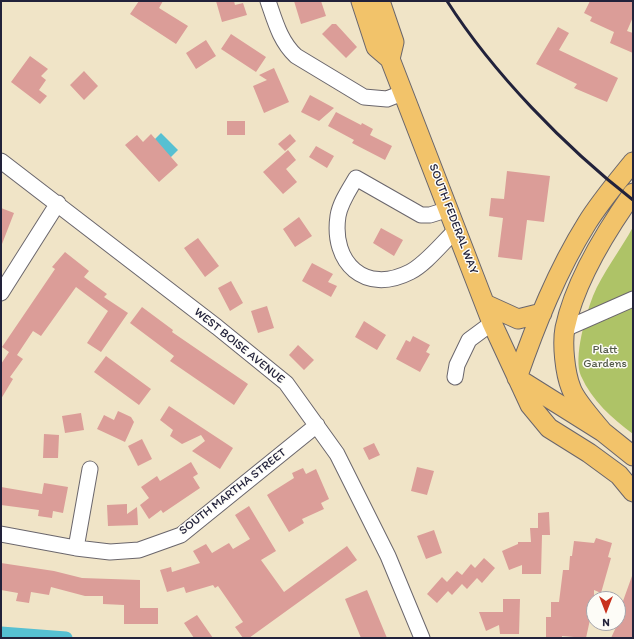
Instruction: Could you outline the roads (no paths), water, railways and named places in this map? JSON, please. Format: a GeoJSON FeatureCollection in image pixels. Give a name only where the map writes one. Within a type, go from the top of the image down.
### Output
{"type":"FeatureCollection","features":[{"type":"Feature","properties":{"kind":"main road","name":"SOUTH FEDERAL WAY"},"geometry":{"type":"LineString","coordinates":[[361,1],[376,47],[390,59],[402,93],[457,229],[492,323],[530,405],[549,428],[589,453],[619,475],[633,492]]}},
{"type":"Feature","properties":{"kind":"main road","name":"SOUTH FEDERAL WAY"},"geometry":{"type":"LineString","coordinates":[[380,1],[394,42],[390,59]]}},
{"type":"Feature","properties":{"kind":"main road"},"geometry":{"type":"LineString","coordinates":[[633,162],[587,223],[550,293],[517,378],[603,432],[633,456]]}},
{"type":"Feature","properties":{"kind":"main road"},"geometry":{"type":"LineString","coordinates":[[603,432],[571,389],[565,364],[565,329],[577,292],[596,251],[633,193]]}},
{"type":"Feature","properties":{"kind":"main road"},"geometry":{"type":"LineString","coordinates":[[485,304],[518,319],[542,313]]}},
{"type":"Feature","properties":{"kind":"street"},"geometry":{"type":"LineString","coordinates":[[268,1],[280,35],[286,47],[296,56],[364,97],[387,99],[402,93]]}},
{"type":"Feature","properties":{"kind":"street","name":"WEST BOISE AVENUE"},"geometry":{"type":"LineString","coordinates":[[1,161],[58,203],[286,383],[337,454],[369,516],[422,638]]}},
{"type":"Feature","properties":{"kind":"street"},"geometry":{"type":"LineString","coordinates":[[449,209],[430,215],[421,215],[356,178],[342,203],[338,215],[338,242],[342,255],[347,265],[361,276],[383,281],[411,272],[457,229]]}},
{"type":"Feature","properties":{"kind":"street"},"geometry":{"type":"LineString","coordinates":[[1,293],[58,203]]}},
{"type":"Feature","properties":{"kind":"street"},"geometry":{"type":"LineString","coordinates":[[565,329],[633,299]]}},
{"type":"Feature","properties":{"kind":"street"},"geometry":{"type":"LineString","coordinates":[[455,377],[457,365],[469,340],[492,323]]}},
{"type":"Feature","properties":{"kind":"street","name":"SOUTH MARTHA STREET"},"geometry":{"type":"LineString","coordinates":[[1,534],[76,548],[110,552],[139,550],[181,535],[317,425]]}},
{"type":"Feature","properties":{"kind":"street"},"geometry":{"type":"LineString","coordinates":[[76,548],[90,468]]}},
{"type":"Feature","properties":{"kind":"water"},"geometry":{"type":"Polygon","coordinates":[[[161,133],[178,150],[170,158],[154,140],[161,133]]]}},
{"type":"Feature","properties":{"kind":"waterway"},"geometry":{"type":"LineString","coordinates":[[1,633],[66,638]]}},
{"type":"Feature","properties":{"kind":"railway"},"geometry":{"type":"LineString","coordinates":[[447,1],[465,28],[486,55],[532,108],[582,157],[633,200]]}},
{"type":"Feature","properties":{"kind":"park label","name":"Platt Gardens"},"geometry":{"type":"Point","coordinates":[605,357]}}]}
